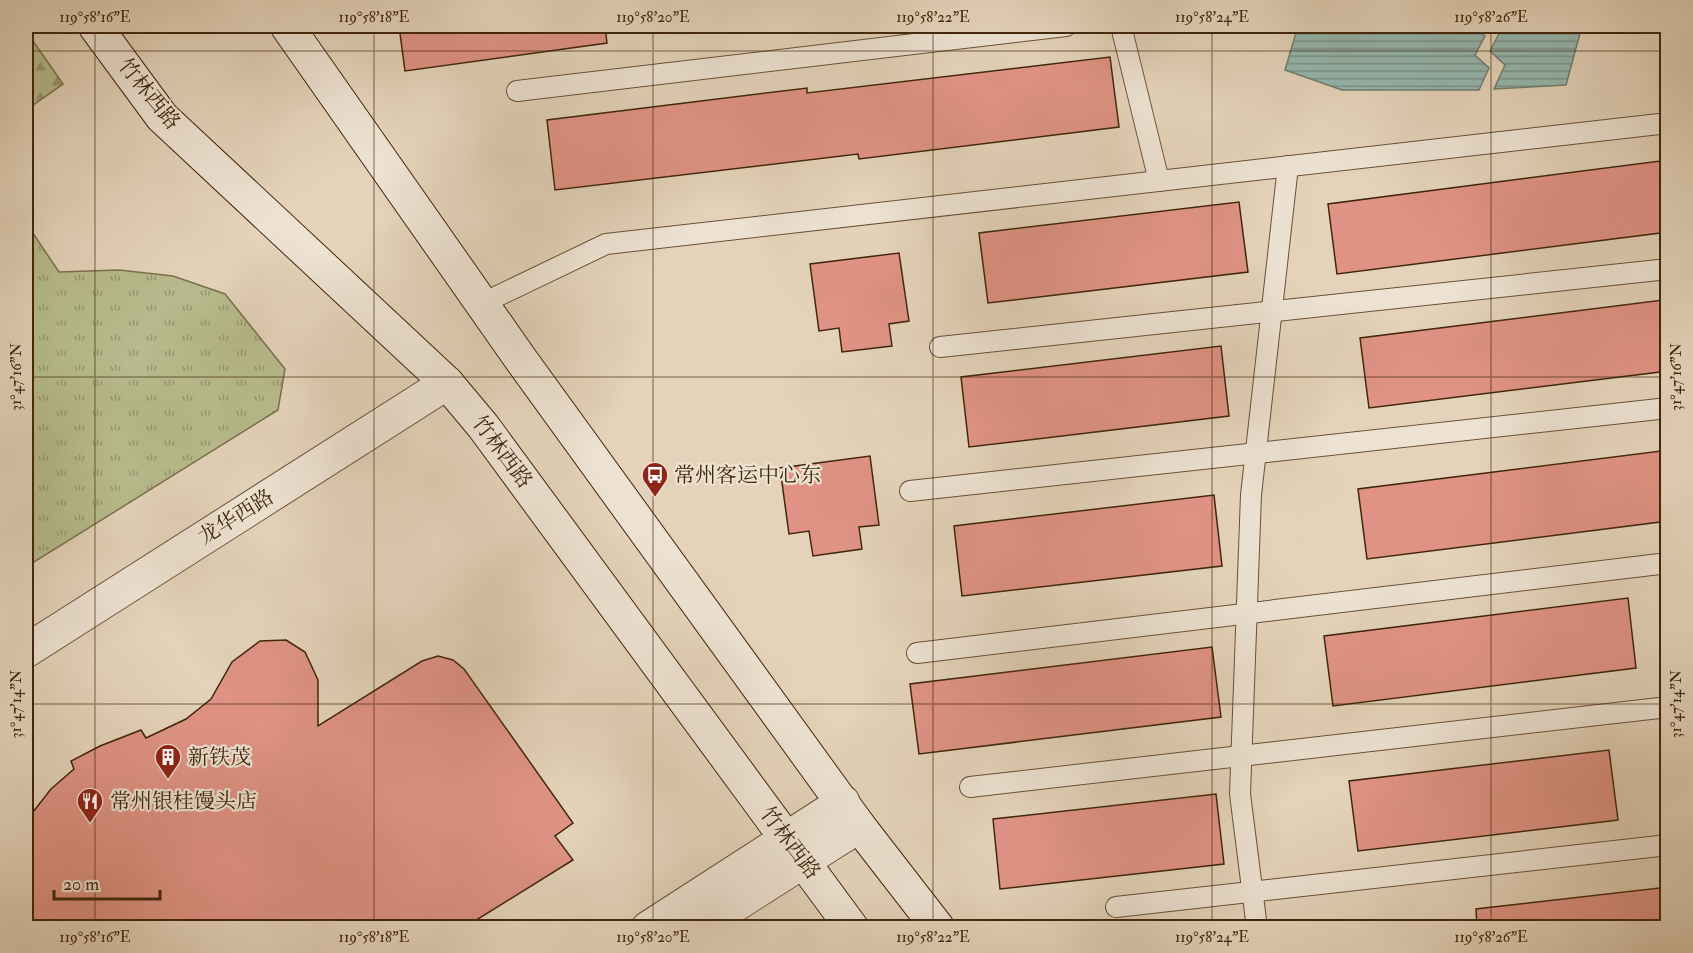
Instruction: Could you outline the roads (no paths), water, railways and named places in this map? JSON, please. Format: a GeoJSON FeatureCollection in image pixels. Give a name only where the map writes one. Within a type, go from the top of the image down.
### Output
{"type":"FeatureCollection","features":[{"type":"Feature","properties":{"kind":"main road","name":"竹林西路"},"geometry":{"type":"LineString","coordinates":[[96,26],[162,117],[447,383],[483,426],[852,927]]}},
{"type":"Feature","properties":{"kind":"main road"},"geometry":{"type":"LineString","coordinates":[[287,26],[481,304],[851,814],[938,927]]}},
{"type":"Feature","properties":{"kind":"main road","name":"龙华西路"},"geometry":{"type":"LineString","coordinates":[[26,651],[447,383]]}},
{"type":"Feature","properties":{"kind":"main road"},"geometry":{"type":"LineString","coordinates":[[699,927],[795,851],[851,814]]}},
{"type":"Feature","properties":{"kind":"main road"},"geometry":{"type":"LineString","coordinates":[[648,927],[795,851]]}},
{"type":"Feature","properties":{"kind":"lane"},"geometry":{"type":"LineString","coordinates":[[517,92],[1066,26]]}},
{"type":"Feature","properties":{"kind":"lane"},"geometry":{"type":"LineString","coordinates":[[1121,26],[1159,181]]}},
{"type":"Feature","properties":{"kind":"lane"},"geometry":{"type":"LineString","coordinates":[[481,304],[606,244],[1668,123]]}},
{"type":"Feature","properties":{"kind":"lane"},"geometry":{"type":"LineString","coordinates":[[1257,927],[1240,794],[1251,495],[1288,166]]}},
{"type":"Feature","properties":{"kind":"lane"},"geometry":{"type":"LineString","coordinates":[[940,347],[1668,269]]}},
{"type":"Feature","properties":{"kind":"lane"},"geometry":{"type":"LineString","coordinates":[[909,492],[1668,408]]}},
{"type":"Feature","properties":{"kind":"lane"},"geometry":{"type":"LineString","coordinates":[[916,653],[1668,563]]}},
{"type":"Feature","properties":{"kind":"lane"},"geometry":{"type":"LineString","coordinates":[[970,787],[1668,707]]}},
{"type":"Feature","properties":{"kind":"lane"},"geometry":{"type":"LineString","coordinates":[[1116,907],[1668,845]]}},
{"type":"Feature","properties":{"kind":"water"},"geometry":{"type":"Polygon","coordinates":[[[1298,26],[1474,26],[1485,36],[1475,55],[1489,68],[1479,90],[1342,90],[1285,70],[1298,26]]]}},
{"type":"Feature","properties":{"kind":"water"},"geometry":{"type":"Polygon","coordinates":[[[1497,26],[1582,26],[1566,85],[1494,89],[1505,65],[1490,51],[1501,30],[1497,26]]]}},
{"type":"Feature","properties":{"kind":"place","name":"常州客运中心东"},"geometry":{"type":"Point","coordinates":[655,498]}},
{"type":"Feature","properties":{"kind":"place","name":"新铁茂"},"geometry":{"type":"Point","coordinates":[168,780]}},
{"type":"Feature","properties":{"kind":"place","name":"常州银桂馒头店"},"geometry":{"type":"Point","coordinates":[90,824]}}]}
